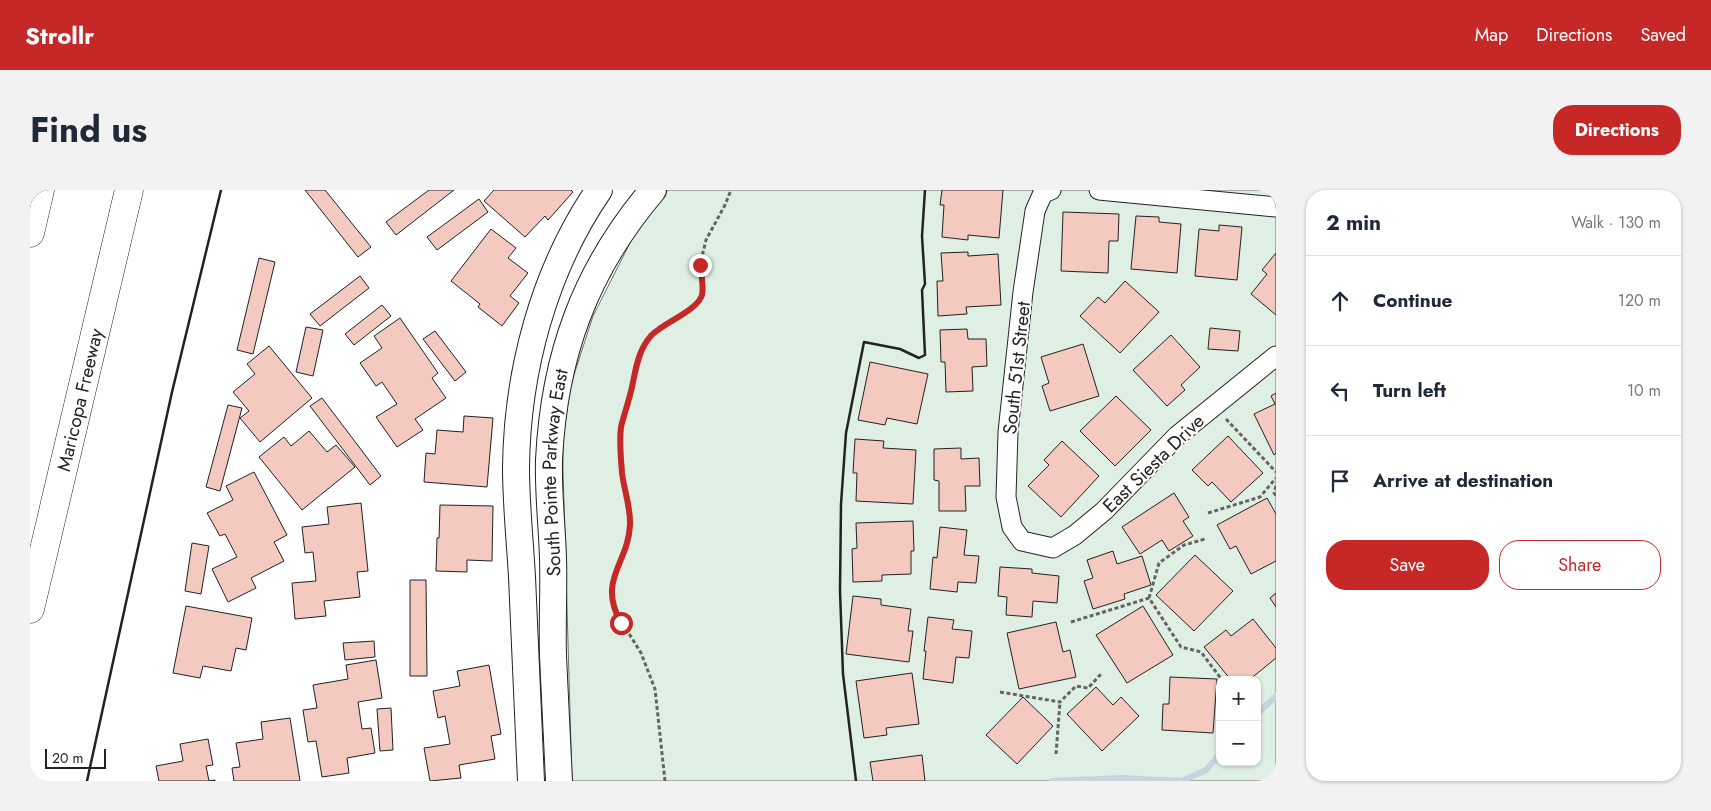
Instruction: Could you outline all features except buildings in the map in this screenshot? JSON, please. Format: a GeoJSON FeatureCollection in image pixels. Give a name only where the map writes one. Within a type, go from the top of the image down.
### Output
{"type":"FeatureCollection","features":[{"type":"Feature","properties":{"kind":"highway"},"geometry":{"type":"LineString","coordinates":[[30,233],[40,190]]}},
{"type":"Feature","properties":{"kind":"highway","name":"Maricopa Freeway"},"geometry":{"type":"LineString","coordinates":[[30,609],[129,190]]}},
{"type":"Feature","properties":{"kind":"main road","name":"South Pointe Parkway East"},"geometry":{"type":"LineString","coordinates":[[531,781],[516,468],[523,382],[543,304],[559,264],[585,210],[599,190]]}},
{"type":"Feature","properties":{"kind":"main road","name":"South Pointe Parkway East"},"geometry":{"type":"LineString","coordinates":[[559,781],[553,655],[549,461],[557,383],[566,347],[600,265],[637,208],[653,190]]}},
{"type":"Feature","properties":{"kind":"street"},"geometry":{"type":"LineString","coordinates":[[1099,190],[1276,207]]}},
{"type":"Feature","properties":{"kind":"street","name":"South 51st Street"},"geometry":{"type":"LineString","coordinates":[[1022,541],[1012,527],[1006,497],[1008,432],[1023,292],[1035,211],[1047,192]]}},
{"type":"Feature","properties":{"kind":"street","name":"East Siesta Drive"},"geometry":{"type":"LineString","coordinates":[[1022,541],[1053,548],[1075,535],[1104,511],[1177,436],[1276,356]]}},
{"type":"Feature","properties":{"kind":"path"},"geometry":{"type":"LineString","coordinates":[[665,781],[655,689],[640,653],[615,612],[612,596],[612,581],[628,538],[630,524],[622,475],[621,430],[639,356],[645,344],[656,331],[694,306],[702,297],[700,265],[706,240],[731,190]]}},
{"type":"Feature","properties":{"kind":"path"},"geometry":{"type":"LineString","coordinates":[[1214,406],[1276,472]]}},
{"type":"Feature","properties":{"kind":"path"},"geometry":{"type":"LineString","coordinates":[[1208,513],[1260,497],[1276,478]]}},
{"type":"Feature","properties":{"kind":"path"},"geometry":{"type":"LineString","coordinates":[[1276,486],[1274,493],[1276,496]]}},
{"type":"Feature","properties":{"kind":"path"},"geometry":{"type":"LineString","coordinates":[[1148,598],[1159,563],[1184,545],[1205,539]]}},
{"type":"Feature","properties":{"kind":"path"},"geometry":{"type":"LineString","coordinates":[[1071,622],[1148,598]]}},
{"type":"Feature","properties":{"kind":"path"},"geometry":{"type":"LineString","coordinates":[[1148,598],[1181,647],[1201,652],[1219,676]]}},
{"type":"Feature","properties":{"kind":"path"},"geometry":{"type":"LineString","coordinates":[[1056,754],[1060,702],[1076,686],[1088,688],[1101,674]]}},
{"type":"Feature","properties":{"kind":"path"},"geometry":{"type":"LineString","coordinates":[[1000,692],[1060,702]]}},
{"type":"Feature","properties":{"kind":"green space"},"geometry":{"type":"Polygon","coordinates":[[[668,190],[1276,190],[1276,781],[572,781],[563,435],[571,384],[593,316],[631,241],[668,190]]]}},
{"type":"Feature","properties":{"kind":"waterway"},"geometry":{"type":"LineString","coordinates":[[1261,710],[1276,696]]}},
{"type":"Feature","properties":{"kind":"waterway"},"geometry":{"type":"LineString","coordinates":[[1052,781],[1122,778],[1182,781],[1206,770],[1216,759]]}},
{"type":"Feature","properties":{"kind":"wall"},"geometry":{"type":"LineString","coordinates":[[87,781],[172,392],[221,190]]}},
{"type":"Feature","properties":{"kind":"wall"},"geometry":{"type":"LineString","coordinates":[[856,781],[843,674],[840,591],[841,504],[846,433],[864,342],[900,349],[919,358],[925,355],[922,290],[925,284],[922,236],[925,190]]}},
{"type":"Feature","properties":{"kind":"route"},"geometry":{"type":"LineString","coordinates":[[621,623],[615,612],[612,581],[628,538],[630,524],[620,450],[625,408],[631,393],[639,356],[645,344],[656,331],[694,306],[702,297],[700,265]]}}]}
